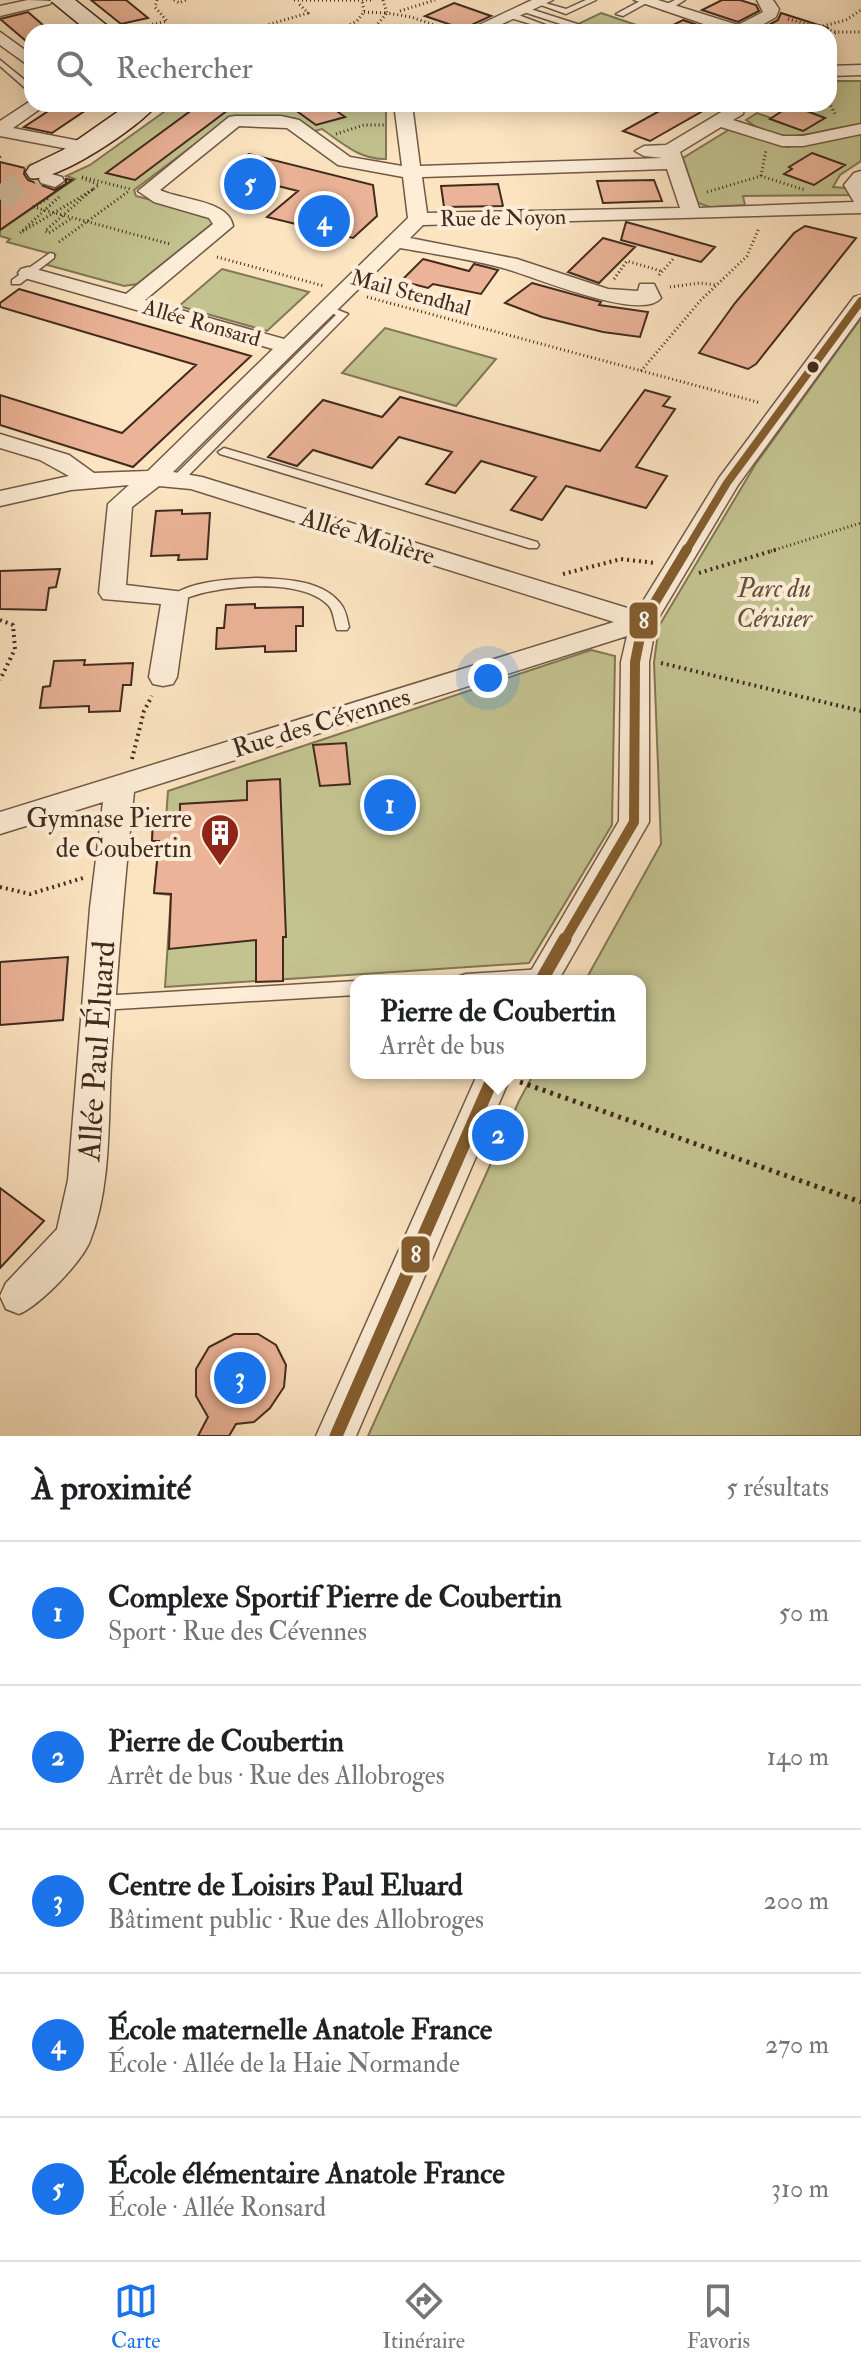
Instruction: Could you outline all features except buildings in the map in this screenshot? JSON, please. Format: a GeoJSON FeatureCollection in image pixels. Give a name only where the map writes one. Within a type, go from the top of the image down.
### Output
{"type":"FeatureCollection","features":[{"type":"Feature","properties":{"kind":"street"},"geometry":{"type":"LineString","coordinates":[[0,11],[43,0],[73,24]]}},
{"type":"Feature","properties":{"kind":"street"},"geometry":{"type":"LineString","coordinates":[[61,0],[92,24]]}},
{"type":"Feature","properties":{"kind":"street"},"geometry":{"type":"LineString","coordinates":[[644,1],[673,4],[720,24]]}},
{"type":"Feature","properties":{"kind":"street"},"geometry":{"type":"LineString","coordinates":[[493,24],[529,7]]}},
{"type":"Feature","properties":{"kind":"street"},"geometry":{"type":"LineString","coordinates":[[748,24],[768,7]]}},
{"type":"Feature","properties":{"kind":"street"},"geometry":{"type":"LineString","coordinates":[[0,37],[24,56]]}},
{"type":"Feature","properties":{"kind":"street"},"geometry":{"type":"LineString","coordinates":[[837,71],[861,70]]}},
{"type":"Feature","properties":{"kind":"street"},"geometry":{"type":"LineString","coordinates":[[0,130],[26,112]]}},
{"type":"Feature","properties":{"kind":"street"},"geometry":{"type":"LineString","coordinates":[[77,145],[116,112]]}},
{"type":"Feature","properties":{"kind":"street"},"geometry":{"type":"LineString","coordinates":[[0,130],[77,145],[132,112]]}},
{"type":"Feature","properties":{"kind":"street"},"geometry":{"type":"LineString","coordinates":[[404,112],[418,219]]}},
{"type":"Feature","properties":{"kind":"street"},"geometry":{"type":"LineString","coordinates":[[142,191],[235,121],[293,124],[351,164],[375,170],[409,164],[671,157],[734,112]]}},
{"type":"Feature","properties":{"kind":"street"},"geometry":{"type":"LineString","coordinates":[[720,121],[771,139],[793,142],[861,129]]}},
{"type":"Feature","properties":{"kind":"street"},"geometry":{"type":"LineString","coordinates":[[671,157],[688,206]]}},
{"type":"Feature","properties":{"kind":"street","name":"Allée Ronsard"},"geometry":{"type":"LineString","coordinates":[[131,301],[223,226],[222,218],[211,211],[142,191]]}},
{"type":"Feature","properties":{"kind":"street","name":"Rue de Noyon"},"geometry":{"type":"LineString","coordinates":[[175,598],[144,593],[112,593],[120,504],[166,478],[289,347],[418,219],[688,206],[754,210],[861,207]]}},
{"type":"Feature","properties":{"kind":"street"},"geometry":{"type":"LineString","coordinates":[[397,241],[510,263],[608,295],[651,298],[647,288]]}},
{"type":"Feature","properties":{"kind":"street"},"geometry":{"type":"LineString","coordinates":[[22,277],[131,301]]}},
{"type":"Feature","properties":{"kind":"street","name":"Allée Ronsard"},"geometry":{"type":"LineString","coordinates":[[131,301],[289,347]]}},
{"type":"Feature","properties":{"kind":"street"},"geometry":{"type":"LineString","coordinates":[[544,975],[634,822],[635,662],[643,622],[727,483],[861,301]]}},
{"type":"Feature","properties":{"kind":"street"},"geometry":{"type":"LineString","coordinates":[[0,441],[68,463],[82,472],[89,482],[52,486],[0,499]]}},
{"type":"Feature","properties":{"kind":"street","name":"Allée Molière"},"geometry":{"type":"LineString","coordinates":[[89,482],[166,478],[643,622]]}},
{"type":"Feature","properties":{"kind":"street"},"geometry":{"type":"LineString","coordinates":[[163,677],[175,598]]}},
{"type":"Feature","properties":{"kind":"street","name":"Rue des Cévennes"},"geometry":{"type":"LineString","coordinates":[[0,823],[643,622]]}},
{"type":"Feature","properties":{"kind":"street","name":"Allée Paul Éluard"},"geometry":{"type":"LineString","coordinates":[[19,1296],[73,1238],[86,1180],[120,785]]}},
{"type":"Feature","properties":{"kind":"street"},"geometry":{"type":"LineString","coordinates":[[336,1436],[493,1079]]}},
{"type":"Feature","properties":{"kind":"lane"},"geometry":{"type":"LineString","coordinates":[[529,7],[566,12],[592,0]]}},
{"type":"Feature","properties":{"kind":"lane"},"geometry":{"type":"LineString","coordinates":[[620,14],[644,1]]}},
{"type":"Feature","properties":{"kind":"lane"},"geometry":{"type":"LineString","coordinates":[[529,7],[540,24]]}},
{"type":"Feature","properties":{"kind":"lane"},"geometry":{"type":"LineString","coordinates":[[529,7],[573,24]]}},
{"type":"Feature","properties":{"kind":"lane"},"geometry":{"type":"LineString","coordinates":[[0,62],[24,84]]}},
{"type":"Feature","properties":{"kind":"lane"},"geometry":{"type":"LineString","coordinates":[[22,277],[50,256]]}},
{"type":"Feature","properties":{"kind":"lane"},"geometry":{"type":"LineString","coordinates":[[166,478],[343,314],[328,309]]}},
{"type":"Feature","properties":{"kind":"lane"},"geometry":{"type":"LineString","coordinates":[[224,452],[533,545]]}},
{"type":"Feature","properties":{"kind":"lane"},"geometry":{"type":"LineString","coordinates":[[175,598],[193,589],[223,583],[300,585],[319,591],[337,606],[342,627]]}},
{"type":"Feature","properties":{"kind":"lane"},"geometry":{"type":"LineString","coordinates":[[99,1003],[350,988]]}},
{"type":"Feature","properties":{"kind":"path"},"geometry":{"type":"LineString","coordinates":[[154,24],[167,21],[155,7],[157,0]]}},
{"type":"Feature","properties":{"kind":"path"},"geometry":{"type":"LineString","coordinates":[[174,0],[179,3],[186,0]]}},
{"type":"Feature","properties":{"kind":"path"},"geometry":{"type":"LineString","coordinates":[[351,24],[364,12],[362,0]]}},
{"type":"Feature","properties":{"kind":"path"},"geometry":{"type":"LineString","coordinates":[[295,1],[374,0]]}},
{"type":"Feature","properties":{"kind":"path"},"geometry":{"type":"LineString","coordinates":[[383,0],[387,13]]}},
{"type":"Feature","properties":{"kind":"path"},"geometry":{"type":"LineString","coordinates":[[364,12],[400,11],[435,0]]}},
{"type":"Feature","properties":{"kind":"path"},"geometry":{"type":"LineString","coordinates":[[271,24],[308,13],[295,1]]}},
{"type":"Feature","properties":{"kind":"path"},"geometry":{"type":"LineString","coordinates":[[768,7],[811,24]]}},
{"type":"Feature","properties":{"kind":"path"},"geometry":{"type":"LineString","coordinates":[[831,24],[846,20],[861,10]]}},
{"type":"Feature","properties":{"kind":"path"},"geometry":{"type":"LineString","coordinates":[[400,11],[429,24]]}},
{"type":"Feature","properties":{"kind":"path"},"geometry":{"type":"LineString","coordinates":[[378,24],[387,13]]}},
{"type":"Feature","properties":{"kind":"path"},"geometry":{"type":"LineString","coordinates":[[837,32],[861,32]]}},
{"type":"Feature","properties":{"kind":"path"},"geometry":{"type":"LineString","coordinates":[[833,112],[835,116]]}},
{"type":"Feature","properties":{"kind":"path"},"geometry":{"type":"LineString","coordinates":[[315,140],[364,125],[405,124]]}},
{"type":"Feature","properties":{"kind":"path"},"geometry":{"type":"LineString","coordinates":[[761,176],[767,141],[771,139]]}},
{"type":"Feature","properties":{"kind":"path"},"geometry":{"type":"LineString","coordinates":[[688,206],[761,176],[808,191]]}},
{"type":"Feature","properties":{"kind":"path"},"geometry":{"type":"LineString","coordinates":[[45,210],[20,233],[99,185],[81,180],[82,177],[142,191]]}},
{"type":"Feature","properties":{"kind":"path","name":"Mail Stendhal"},"geometry":{"type":"LineString","coordinates":[[45,210],[57,186],[33,207],[781,408]]}},
{"type":"Feature","properties":{"kind":"path"},"geometry":{"type":"LineString","coordinates":[[72,218],[49,233],[45,231],[92,190]]}},
{"type":"Feature","properties":{"kind":"path"},"geometry":{"type":"LineString","coordinates":[[50,256],[43,254],[87,222],[142,191]]}},
{"type":"Feature","properties":{"kind":"path"},"geometry":{"type":"LineString","coordinates":[[641,371],[701,300],[747,256],[759,229],[754,210]]}},
{"type":"Feature","properties":{"kind":"path"},"geometry":{"type":"LineString","coordinates":[[609,284],[627,261],[662,271]]}},
{"type":"Feature","properties":{"kind":"path"},"geometry":{"type":"LineString","coordinates":[[647,288],[700,283],[717,285]]}},
{"type":"Feature","properties":{"kind":"path"},"geometry":{"type":"LineString","coordinates":[[0,620],[13,625],[15,649],[0,680]]}},
{"type":"Feature","properties":{"kind":"path"},"geometry":{"type":"LineString","coordinates":[[635,662],[668,663],[861,711]]}},
{"type":"Feature","properties":{"kind":"path"},"geometry":{"type":"LineString","coordinates":[[133,750],[144,711],[163,677]]}},
{"type":"Feature","properties":{"kind":"path"},"geometry":{"type":"LineString","coordinates":[[0,887],[30,894],[80,878],[110,878]]}},
{"type":"Feature","properties":{"kind":"path"},"geometry":{"type":"LineString","coordinates":[[509,1079],[861,1202]]}},
{"type":"Feature","properties":{"kind":"green space"},"geometry":{"type":"Polygon","coordinates":[[[601,13],[633,24],[578,24],[601,13]]]}},
{"type":"Feature","properties":{"kind":"green space"},"geometry":{"type":"Polygon","coordinates":[[[837,81],[861,81],[861,125],[789,136],[775,135],[746,120],[757,113],[805,130],[822,119],[803,112],[837,112],[837,81]]]}},
{"type":"Feature","properties":{"kind":"green space"},"geometry":{"type":"Polygon","coordinates":[[[164,112],[386,112],[386,159],[360,154],[322,129],[315,131],[294,118],[228,119],[134,190],[136,196],[207,215],[213,223],[137,284],[124,286],[44,264],[55,255],[7,242],[10,239],[0,236],[0,230],[75,179],[66,176],[90,165],[164,112]]]}},
{"type":"Feature","properties":{"kind":"green space"},"geometry":{"type":"Polygon","coordinates":[[[730,129],[788,147],[861,133],[861,161],[840,175],[833,187],[861,189],[861,195],[743,196],[745,205],[710,207],[698,203],[683,158],[730,129]]]}},
{"type":"Feature","properties":{"kind":"green space"},"geometry":{"type":"Polygon","coordinates":[[[222,269],[309,292],[267,331],[179,306],[222,269]]]}},
{"type":"Feature","properties":{"kind":"green space","name":"Parc du Cérisier"},"geometry":{"type":"Polygon","coordinates":[[[861,318],[861,1436],[368,1436],[531,1079],[646,1079],[646,975],[588,975],[661,844],[654,662],[659,626],[755,465],[861,318]]]}},
{"type":"Feature","properties":{"kind":"green space"},"geometry":{"type":"Polygon","coordinates":[[[385,328],[496,359],[456,406],[342,373],[385,328]]]}},
{"type":"Feature","properties":{"kind":"green space"},"geometry":{"type":"Polygon","coordinates":[[[591,650],[615,656],[612,825],[529,963],[165,987],[171,895],[154,893],[159,841],[152,841],[153,821],[166,819],[168,791],[591,650]]]}},
{"type":"Feature","properties":{"kind":"tunnel"},"geometry":{"type":"LineString","coordinates":[[0,199],[39,172]]}},
{"type":"Feature","properties":{"kind":"transit line","name":"8"},"geometry":{"type":"LineString","coordinates":[[545,975],[634,822],[635,662],[643,622],[727,483],[861,301]]}},
{"type":"Feature","properties":{"kind":"transit line","name":"8"},"geometry":{"type":"LineString","coordinates":[[336,1436],[492,1079]]}},
{"type":"Feature","properties":{"kind":"place","name":"École élémentaire Anatole France"},"geometry":{"type":"Point","coordinates":[250,184]}},
{"type":"Feature","properties":{"kind":"place","name":"École maternelle Anatole France"},"geometry":{"type":"Point","coordinates":[324,221]}},
{"type":"Feature","properties":{"kind":"place","name":"Complexe Sportif Pierre de Coubertin"},"geometry":{"type":"Point","coordinates":[390,805]}},
{"type":"Feature","properties":{"kind":"place","name":"Gymnase Pierre de Coubertin"},"geometry":{"type":"Point","coordinates":[220,867]}},
{"type":"Feature","properties":{"kind":"place","name":"Pierre de Coubertin"},"geometry":{"type":"Point","coordinates":[498,1135]}},
{"type":"Feature","properties":{"kind":"place","name":"Centre de Loisirs Paul Eluard"},"geometry":{"type":"Point","coordinates":[240,1378]}}]}
